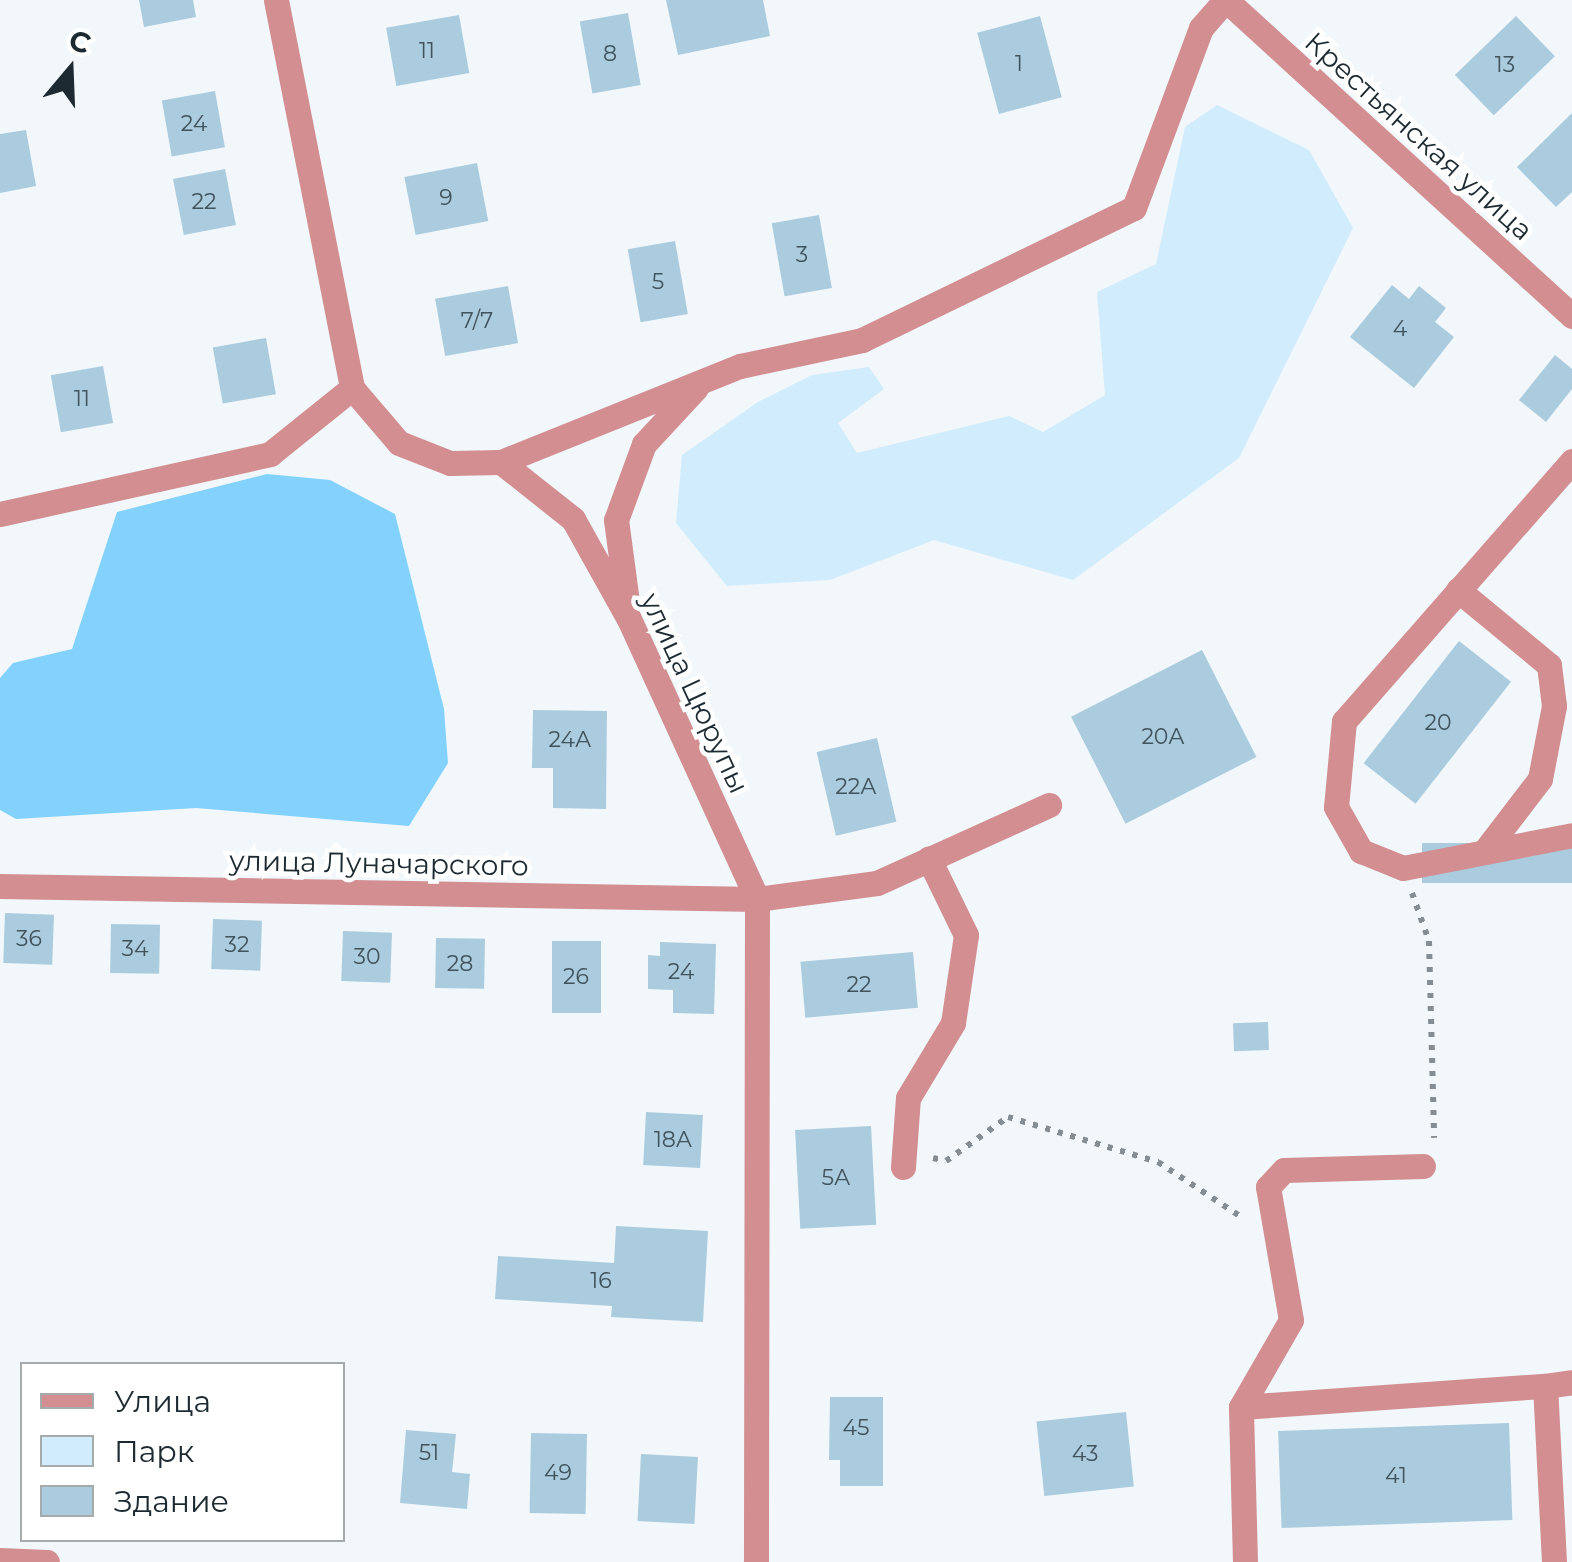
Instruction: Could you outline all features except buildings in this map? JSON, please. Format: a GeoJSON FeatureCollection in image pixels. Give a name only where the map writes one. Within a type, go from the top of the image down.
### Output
{"type":"FeatureCollection","features":[{"type":"Feature","properties":{"kind":"street"},"geometry":{"type":"LineString","coordinates":[[276,0],[352,388],[398,443],[450,463],[501,462],[702,380],[862,340],[1134,208],[1201,28],[1225,0]]}},
{"type":"Feature","properties":{"kind":"street","name":"Крестьянская улица"},"geometry":{"type":"LineString","coordinates":[[1225,0],[1572,316]]}},
{"type":"Feature","properties":{"kind":"street"},"geometry":{"type":"LineString","coordinates":[[629,618],[616,520],[644,444],[702,380]]}},
{"type":"Feature","properties":{"kind":"street"},"geometry":{"type":"LineString","coordinates":[[0,514],[270,454],[352,388]]}},
{"type":"Feature","properties":{"kind":"street"},"geometry":{"type":"LineString","coordinates":[[1572,461],[1344,720],[1336,807],[1361,851],[1403,868],[1572,834]]}},
{"type":"Feature","properties":{"kind":"street","name":"улица Цюрупы"},"geometry":{"type":"LineString","coordinates":[[501,462],[574,518],[629,618],[758,900],[756,1562]]}},
{"type":"Feature","properties":{"kind":"street"},"geometry":{"type":"LineString","coordinates":[[1458,590],[1548,665],[1554,706],[1540,778],[1484,852]]}},
{"type":"Feature","properties":{"kind":"street","name":"улица Луначарского"},"geometry":{"type":"LineString","coordinates":[[0,886],[758,900],[877,883],[1048,806]]}},
{"type":"Feature","properties":{"kind":"street"},"geometry":{"type":"LineString","coordinates":[[904,1160],[908,1098],[953,1023],[966,935],[929,860]]}},
{"type":"Feature","properties":{"kind":"street"},"geometry":{"type":"LineString","coordinates":[[1245,1562],[1241,1407],[1291,1320],[1268,1187],[1284,1170],[1423,1166]]}},
{"type":"Feature","properties":{"kind":"street"},"geometry":{"type":"LineString","coordinates":[[1241,1407],[1572,1382]]}},
{"type":"Feature","properties":{"kind":"street"},"geometry":{"type":"LineString","coordinates":[[1546,1386],[1554,1562]]}},
{"type":"Feature","properties":{"kind":"street"},"geometry":{"type":"LineString","coordinates":[[0,1560],[47,1562]]}},
{"type":"Feature","properties":{"kind":"street"},"geometry":{"type":"LineString","coordinates":[[1542,1562],[1572,1561]]}},
{"type":"Feature","properties":{"kind":"path"},"geometry":{"type":"LineString","coordinates":[[1403,868],[1429,941],[1434,1150],[1423,1166]]}},
{"type":"Feature","properties":{"kind":"path"},"geometry":{"type":"LineString","coordinates":[[904,1160],[946,1160],[1008,1117],[1158,1162],[1278,1240]]}},
{"type":"Feature","properties":{"kind":"green space"},"geometry":{"type":"Polygon","coordinates":[[[1217,105],[1309,150],[1353,228],[1239,458],[1073,580],[934,540],[830,580],[727,586],[676,523],[682,455],[758,402],[812,375],[869,367],[884,389],[838,423],[857,453],[1009,416],[1043,432],[1105,395],[1097,292],[1156,264],[1185,127],[1217,105]]]}},
{"type":"Feature","properties":{"kind":"shaded area"},"geometry":{"type":"Polygon","coordinates":[[[267,474],[330,480],[395,514],[444,709],[448,763],[409,826],[196,808],[16,819],[0,810],[0,678],[13,663],[72,649],[117,512],[267,474]]]}}]}
